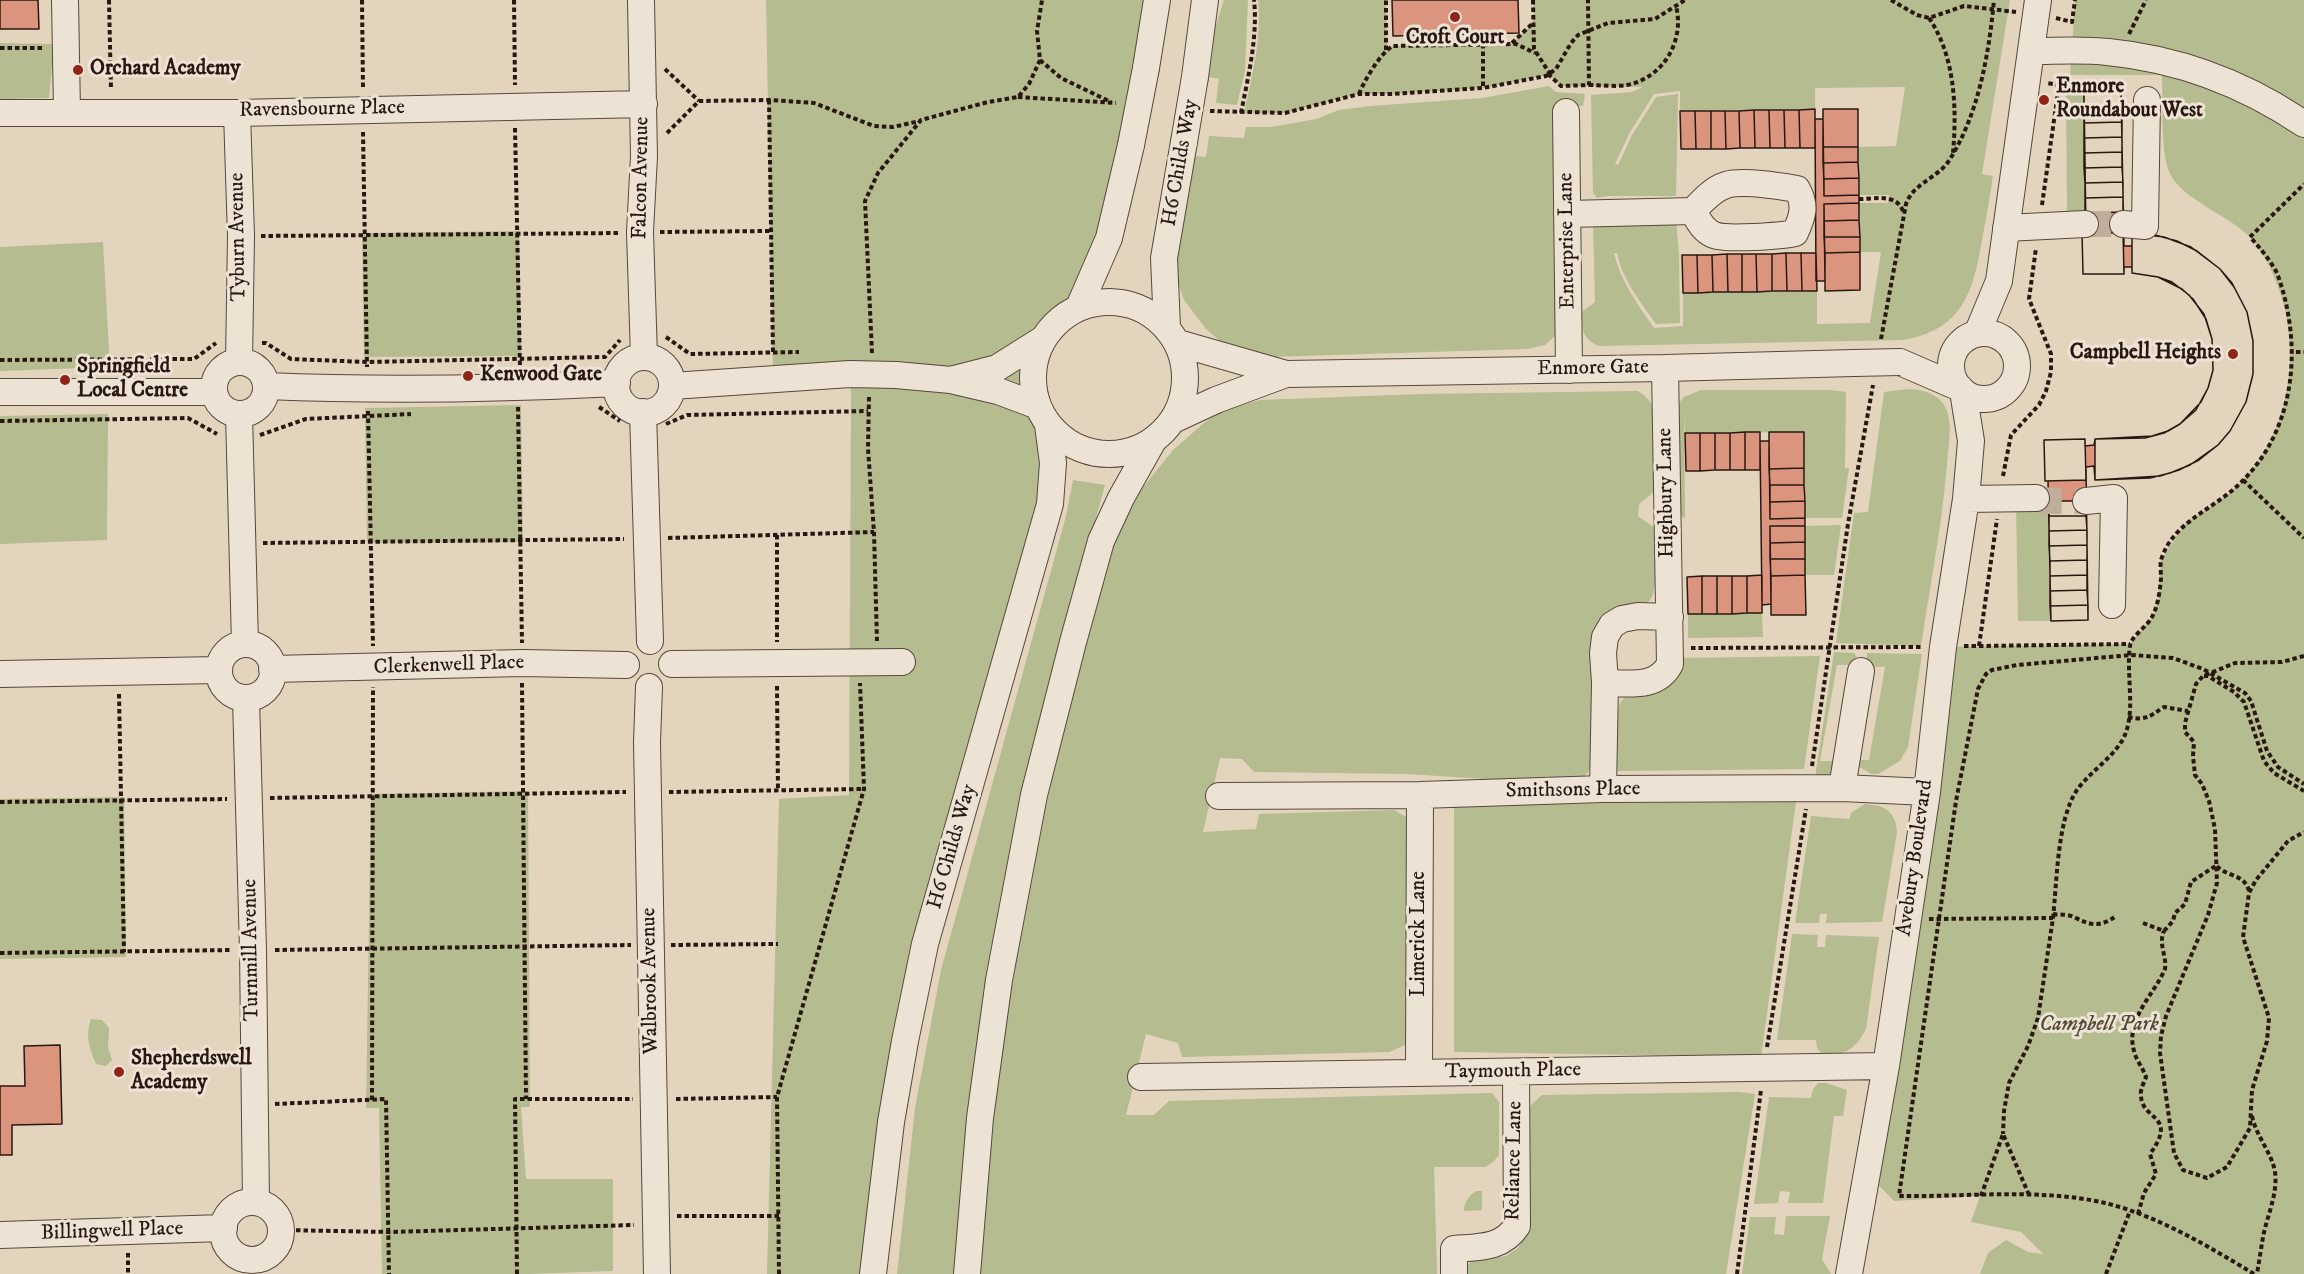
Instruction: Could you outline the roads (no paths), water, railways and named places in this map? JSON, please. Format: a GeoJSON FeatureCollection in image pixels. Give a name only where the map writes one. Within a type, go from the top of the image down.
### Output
{"type":"FeatureCollection","features":[{"type":"Feature","properties":{"kind":"street"},"geometry":{"type":"LineString","coordinates":[[65,0],[68,112]]}},
{"type":"Feature","properties":{"kind":"street","name":"Falcon Avenue"},"geometry":{"type":"LineString","coordinates":[[641,0],[644,156],[640,232],[644,347]]}},
{"type":"Feature","properties":{"kind":"street"},"geometry":{"type":"LineString","coordinates":[[1079,307],[1109,238],[1131,145],[1157,0]]}},
{"type":"Feature","properties":{"kind":"street","name":"H6 Childs Way"},"geometry":{"type":"LineString","coordinates":[[1172,335],[1164,258],[1195,77],[1205,0]]}},
{"type":"Feature","properties":{"kind":"street"},"geometry":{"type":"LineString","coordinates":[[1977,334],[1999,281],[2006,228],[2039,51],[2037,8]]}},
{"type":"Feature","properties":{"kind":"street"},"geometry":{"type":"LineString","coordinates":[[2039,51],[2097,51],[2124,54],[2192,69],[2216,76],[2271,103],[2304,124]]}},
{"type":"Feature","properties":{"kind":"street"},"geometry":{"type":"LineString","coordinates":[[2123,224],[2145,226],[2146,100]]}},
{"type":"Feature","properties":{"kind":"street","name":"Ravensbourne Place"},"geometry":{"type":"LineString","coordinates":[[0,113],[237,113],[644,104]]}},
{"type":"Feature","properties":{"kind":"street","name":"Enterprise Lane"},"geometry":{"type":"LineString","coordinates":[[1566,112],[1569,370]]}},
{"type":"Feature","properties":{"kind":"street","name":"Tyburn Avenue"},"geometry":{"type":"LineString","coordinates":[[237,113],[241,236],[239,351]]}},
{"type":"Feature","properties":{"kind":"street"},"geometry":{"type":"LineString","coordinates":[[1567,214],[1693,211]]}},
{"type":"Feature","properties":{"kind":"street"},"geometry":{"type":"LineString","coordinates":[[2006,228],[2085,224]]}},
{"type":"Feature","properties":{"kind":"street"},"geometry":{"type":"LineString","coordinates":[[1999,281],[2009,344],[2015,354],[2017,365],[2016,376],[2011,386],[2003,394],[1993,398],[1972,397],[1962,390],[1954,380],[1952,369],[1956,349],[1969,337],[1977,334],[1994,335],[2009,344]]}},
{"type":"Feature","properties":{"kind":"street"},"geometry":{"type":"LineString","coordinates":[[967,1274],[980,1118],[998,991],[1034,795],[1101,541],[1121,498],[1153,441],[1173,420],[1184,396],[1186,369],[1172,335],[1149,312],[1126,303],[1102,301],[1079,307],[1058,320],[1043,339],[1034,361],[1033,386],[1043,416]]}},
{"type":"Feature","properties":{"kind":"street","name":"Enmore Gate"},"geometry":{"type":"LineString","coordinates":[[1172,335],[1286,374]]}},
{"type":"Feature","properties":{"kind":"street"},"geometry":{"type":"LineString","coordinates":[[951,380],[997,368],[1043,339]]}},
{"type":"Feature","properties":{"kind":"street"},"geometry":{"type":"LineString","coordinates":[[643,419],[666,402],[672,386],[667,369],[644,347],[622,367],[616,383],[621,400],[643,419],[650,641]]}},
{"type":"Feature","properties":{"kind":"street","name":"Enmore Gate"},"geometry":{"type":"LineString","coordinates":[[1173,420],[1216,400],[1286,374],[1900,362],[1956,349]]}},
{"type":"Feature","properties":{"kind":"street"},"geometry":{"type":"LineString","coordinates":[[240,425],[232,413],[220,405],[214,392],[217,375],[239,351],[264,379],[266,387],[258,406],[246,413],[240,425],[245,644]]}},
{"type":"Feature","properties":{"kind":"street"},"geometry":{"type":"LineString","coordinates":[[672,386],[850,374],[868,361],[998,391],[1043,416],[1065,441],[1086,451],[1109,455],[1132,451],[1153,441]]}},
{"type":"Feature","properties":{"kind":"street","name":"Enmore Gate"},"geometry":{"type":"LineString","coordinates":[[1900,362],[1962,390]]}},
{"type":"Feature","properties":{"kind":"street","name":"Highbury Lane"},"geometry":{"type":"LineString","coordinates":[[1605,682],[1632,683],[1656,680],[1664,675],[1670,664],[1665,368]]}},
{"type":"Feature","properties":{"kind":"street"},"geometry":{"type":"LineString","coordinates":[[266,387],[367,390],[522,402],[616,383]]}},
{"type":"Feature","properties":{"kind":"street","name":"Avebury Boulevard"},"geometry":{"type":"LineString","coordinates":[[1849,1274],[1886,1066],[1927,792],[1943,647],[1966,500],[1971,441],[1962,390]]}},
{"type":"Feature","properties":{"kind":"street"},"geometry":{"type":"LineString","coordinates":[[0,392],[214,392]]}},
{"type":"Feature","properties":{"kind":"street","name":"Avebury Boulevard"},"geometry":{"type":"LineString","coordinates":[[1971,441],[2003,394]]}},
{"type":"Feature","properties":{"kind":"street","name":"H6 Childs Way"},"geometry":{"type":"LineString","coordinates":[[873,1274],[891,1122],[905,1041],[926,944],[1050,504],[1053,463],[1043,416]]}},
{"type":"Feature","properties":{"kind":"street"},"geometry":{"type":"LineString","coordinates":[[1966,500],[2036,498]]}},
{"type":"Feature","properties":{"kind":"street"},"geometry":{"type":"LineString","coordinates":[[2086,501],[2114,498],[2112,605]]}},
{"type":"Feature","properties":{"kind":"street"},"geometry":{"type":"LineString","coordinates":[[1603,789],[1605,636],[1612,625],[1622,619],[1638,616],[1670,617]]}},
{"type":"Feature","properties":{"kind":"street"},"geometry":{"type":"LineString","coordinates":[[650,641],[666,648],[672,671],[663,683],[648,687],[636,683],[631,678],[626,665],[636,645],[650,641]]}},
{"type":"Feature","properties":{"kind":"street"},"geometry":{"type":"LineString","coordinates":[[245,644],[261,649],[267,654],[272,669],[268,686],[262,693],[246,699],[237,697],[223,687],[219,670],[227,652],[245,644]]}},
{"type":"Feature","properties":{"kind":"street"},"geometry":{"type":"LineString","coordinates":[[672,664],[902,662]]}},
{"type":"Feature","properties":{"kind":"street","name":"Clerkenwell Place"},"geometry":{"type":"LineString","coordinates":[[272,669],[522,663],[626,665]]}},
{"type":"Feature","properties":{"kind":"street"},"geometry":{"type":"LineString","coordinates":[[0,674],[219,670]]}},
{"type":"Feature","properties":{"kind":"street"},"geometry":{"type":"LineString","coordinates":[[1842,788],[1861,671]]}},
{"type":"Feature","properties":{"kind":"street","name":"Walbrook Avenue"},"geometry":{"type":"LineString","coordinates":[[648,687],[657,1274]]}},
{"type":"Feature","properties":{"kind":"street","name":"Turnmill Avenue"},"geometry":{"type":"LineString","coordinates":[[246,699],[253,950],[256,1202]]}},
{"type":"Feature","properties":{"kind":"street","name":"Smithsons Place"},"geometry":{"type":"LineString","coordinates":[[1219,796],[1420,795],[1603,789],[1842,788],[1927,792]]}},
{"type":"Feature","properties":{"kind":"street","name":"Limerick Lane"},"geometry":{"type":"LineString","coordinates":[[1419,1073],[1420,795]]}},
{"type":"Feature","properties":{"kind":"street","name":"Taymouth Place"},"geometry":{"type":"LineString","coordinates":[[1141,1077],[1886,1066]]}},
{"type":"Feature","properties":{"kind":"street","name":"Reliance Lane"},"geometry":{"type":"LineString","coordinates":[[1454,1274],[1454,1249],[1501,1243],[1510,1237],[1517,1226],[1516,1073]]}},
{"type":"Feature","properties":{"kind":"street"},"geometry":{"type":"LineString","coordinates":[[256,1202],[264,1204],[276,1214],[281,1230],[276,1247],[255,1267],[236,1254],[224,1238],[224,1228],[231,1212],[238,1206],[256,1202]]}},
{"type":"Feature","properties":{"kind":"street","name":"Billingwell Place"},"geometry":{"type":"LineString","coordinates":[[0,1234],[224,1228]]}},
{"type":"Feature","properties":{"kind":"tunnel"},"geometry":{"type":"LineString","coordinates":[[2085,224],[2123,224]]}},
{"type":"Feature","properties":{"kind":"tunnel"},"geometry":{"type":"LineString","coordinates":[[2036,498],[2049,501],[2086,501]]}},
{"type":"Feature","properties":{"kind":"place","name":"Croft Court"},"geometry":{"type":"Point","coordinates":[1455,17]}},
{"type":"Feature","properties":{"kind":"place","name":"Orchard Academy"},"geometry":{"type":"Point","coordinates":[78,70]}},
{"type":"Feature","properties":{"kind":"place","name":"Enmore Roundabout West"},"geometry":{"type":"Point","coordinates":[2044,100]}},
{"type":"Feature","properties":{"kind":"place","name":"Campbell Heights"},"geometry":{"type":"Point","coordinates":[2233,354]}},
{"type":"Feature","properties":{"kind":"place","name":"Kenwood Gate"},"geometry":{"type":"Point","coordinates":[468,376]}},
{"type":"Feature","properties":{"kind":"place","name":"Springfield Local Centre"},"geometry":{"type":"Point","coordinates":[65,380]}},
{"type":"Feature","properties":{"kind":"place","name":"Shepherdswell Academy"},"geometry":{"type":"Point","coordinates":[119,1072]}},
{"type":"Feature","properties":{"kind":"park label","name":"Campbell Park"},"geometry":{"type":"Point","coordinates":[2099,1026]}}]}
